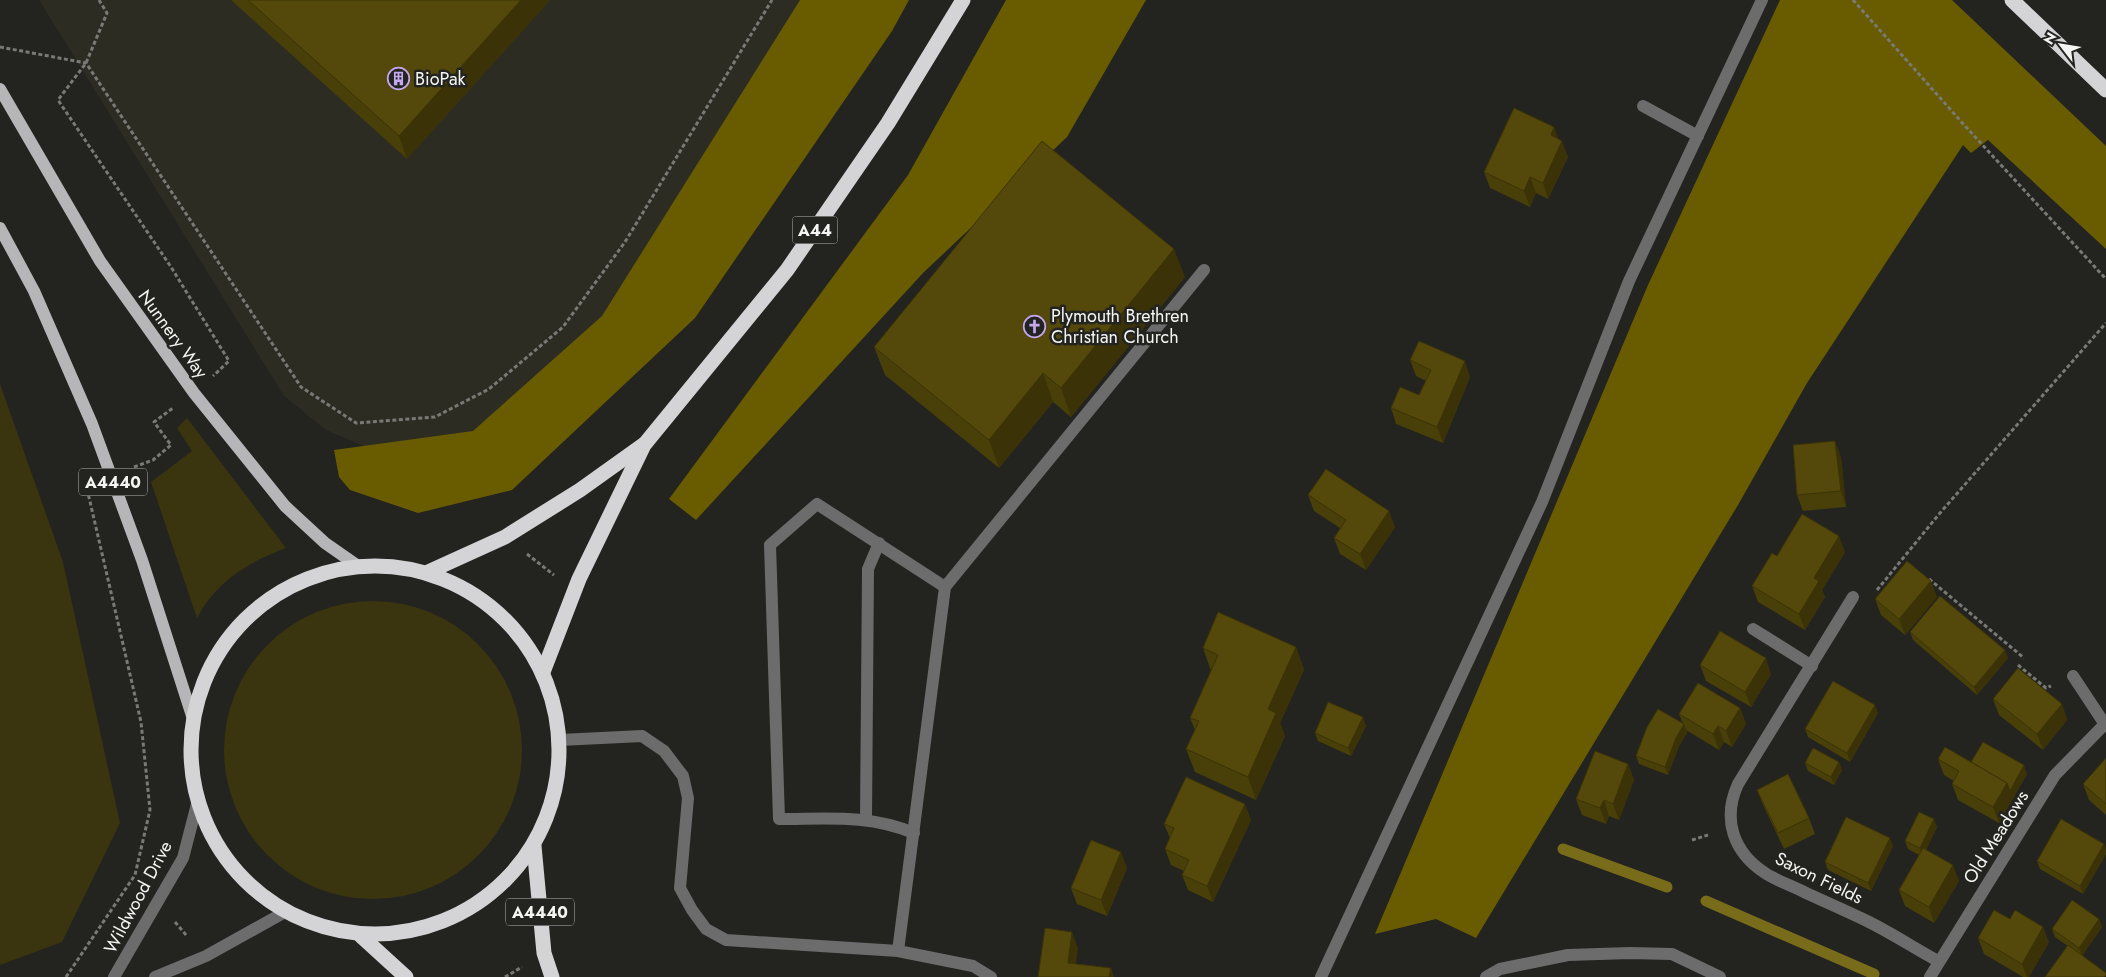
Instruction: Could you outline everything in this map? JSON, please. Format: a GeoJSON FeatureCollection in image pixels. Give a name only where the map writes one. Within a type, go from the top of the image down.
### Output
{"type":"FeatureCollection","features":[{"type":"Feature","properties":{"kind":"highway","name":"A44"},"geometry":{"type":"LineString","coordinates":[[543,672],[574,590],[644,444],[787,270],[888,123],[963,0]]}},
{"type":"Feature","properties":{"kind":"highway"},"geometry":{"type":"LineString","coordinates":[[2012,0],[2106,90]]}},
{"type":"Feature","properties":{"kind":"highway","name":"A44"},"geometry":{"type":"LineString","coordinates":[[428,572],[505,537],[580,490],[644,444]]}},
{"type":"Feature","properties":{"kind":"highway"},"geometry":{"type":"LineString","coordinates":[[358,566],[397,566],[428,572],[480,597],[516,631],[543,672],[556,713],[560,740],[548,816],[534,846],[505,879],[465,913],[420,931],[361,936],[327,929],[285,912],[234,870],[215,844],[198,804],[191,768],[194,719],[207,673],[233,632],[268,600],[310,577],[358,566]]}},
{"type":"Feature","properties":{"kind":"highway","name":"A4440"},"geometry":{"type":"LineString","coordinates":[[534,846],[544,953],[552,977]]}},
{"type":"Feature","properties":{"kind":"highway"},"geometry":{"type":"LineString","coordinates":[[361,936],[406,977]]}},
{"type":"Feature","properties":{"kind":"main road","name":"Nunnery Way"},"geometry":{"type":"LineString","coordinates":[[0,89],[100,261],[194,393],[285,506],[325,543],[358,566]]}},
{"type":"Feature","properties":{"kind":"main road","name":"A4440"},"geometry":{"type":"LineString","coordinates":[[0,228],[34,291],[92,424],[142,560],[194,719]]}},
{"type":"Feature","properties":{"kind":"street"},"geometry":{"type":"LineString","coordinates":[[1321,977],[1542,502],[1629,281],[1762,0]]}},
{"type":"Feature","properties":{"kind":"street"},"geometry":{"type":"LineString","coordinates":[[1643,106],[1698,136]]}},
{"type":"Feature","properties":{"kind":"street"},"geometry":{"type":"LineString","coordinates":[[898,951],[945,587],[1204,270]]}},
{"type":"Feature","properties":{"kind":"street"},"geometry":{"type":"LineString","coordinates":[[914,832],[895,825],[866,819],[778,819],[770,545],[818,504],[945,587]]}},
{"type":"Feature","properties":{"kind":"street"},"geometry":{"type":"LineString","coordinates":[[866,819],[868,569],[879,543]]}},
{"type":"Feature","properties":{"kind":"street","name":"Saxon Fields"},"geometry":{"type":"LineString","coordinates":[[1853,597],[1738,784],[1731,800],[1730,818],[1738,844],[1748,859],[1766,874],[1868,922],[1938,961]]}},
{"type":"Feature","properties":{"kind":"street"},"geometry":{"type":"LineString","coordinates":[[1753,629],[1812,666]]}},
{"type":"Feature","properties":{"kind":"street","name":"Old Meadows"},"geometry":{"type":"LineString","coordinates":[[1930,977],[1938,961],[2056,774],[2105,726],[2072,676]]}},
{"type":"Feature","properties":{"kind":"street"},"geometry":{"type":"LineString","coordinates":[[560,740],[642,736],[654,742],[676,765],[683,776],[688,798],[680,888],[692,910],[706,929],[726,940],[898,951],[973,966],[991,977]]}},
{"type":"Feature","properties":{"kind":"street","name":"Wildwood Drive"},"geometry":{"type":"LineString","coordinates":[[114,977],[183,858],[198,804]]}},
{"type":"Feature","properties":{"kind":"street"},"geometry":{"type":"LineString","coordinates":[[155,977],[206,956],[285,912]]}},
{"type":"Feature","properties":{"kind":"street"},"geometry":{"type":"LineString","coordinates":[[1486,977],[1500,969],[1568,954],[1630,953],[1672,954],[1720,977]]}},
{"type":"Feature","properties":{"kind":"path"},"geometry":{"type":"LineString","coordinates":[[99,0],[107,13],[86,63],[58,100],[171,267],[229,361]]}},
{"type":"Feature","properties":{"kind":"path"},"geometry":{"type":"LineString","coordinates":[[0,47],[86,63],[302,387],[356,423],[435,417],[489,389],[564,327],[625,242],[772,0]]}},
{"type":"Feature","properties":{"kind":"path"},"geometry":{"type":"LineString","coordinates":[[1853,0],[1966,127],[2106,279]]}},
{"type":"Feature","properties":{"kind":"path"},"geometry":{"type":"LineString","coordinates":[[1876,592],[1940,514],[2106,324]]}},
{"type":"Feature","properties":{"kind":"path"},"geometry":{"type":"LineString","coordinates":[[66,977],[136,875],[150,810],[141,722],[86,484],[153,460],[171,445],[154,422],[194,393]]}},
{"type":"Feature","properties":{"kind":"path"},"geometry":{"type":"LineString","coordinates":[[505,537],[574,590]]}},
{"type":"Feature","properties":{"kind":"path"},"geometry":{"type":"LineString","coordinates":[[1903,558],[1911,564]]}},
{"type":"Feature","properties":{"kind":"path"},"geometry":{"type":"LineString","coordinates":[[1926,577],[2024,658]]}},
{"type":"Feature","properties":{"kind":"path"},"geometry":{"type":"LineString","coordinates":[[2018,665],[2046,688],[2053,685]]}},
{"type":"Feature","properties":{"kind":"path"},"geometry":{"type":"LineString","coordinates":[[158,903],[206,956]]}},
{"type":"Feature","properties":{"kind":"shaded area"},"geometry":{"type":"Polygon","coordinates":[[[39,0],[803,0],[638,282],[534,402],[437,455],[385,455],[326,430],[284,396],[39,0]]]}},
{"type":"Feature","properties":{"kind":"shaded area"},"geometry":{"type":"Polygon","coordinates":[[[800,0],[909,0],[892,31],[695,318],[512,490],[418,513],[350,490],[339,477],[334,450],[473,431],[602,316],[800,0]]]}},
{"type":"Feature","properties":{"kind":"shaded area"},"geometry":{"type":"Polygon","coordinates":[[[1006,0],[1146,0],[1067,137],[923,273],[696,520],[669,499],[908,175],[1006,0]]]}},
{"type":"Feature","properties":{"kind":"shaded area"},"geometry":{"type":"Polygon","coordinates":[[[1780,0],[1952,0],[2106,146],[2106,249],[1988,140],[1971,153],[1963,145],[1807,383],[1738,505],[1476,938],[1436,919],[1375,934],[1648,285],[1780,0]]]}},
{"type":"Feature","properties":{"kind":"shaded area"},"geometry":{"type":"Polygon","coordinates":[[[0,384],[63,562],[120,823],[62,942],[0,965],[0,384]]]}},
{"type":"Feature","properties":{"kind":"shaded area"},"geometry":{"type":"Polygon","coordinates":[[[187,418],[286,548],[259,560],[234,575],[214,594],[197,618],[151,482],[192,451],[177,428],[187,418]]]}},
{"type":"Feature","properties":{"kind":"shaded area"},"geometry":{"type":"Polygon","coordinates":[[[373,601],[402,604],[430,613],[456,626],[478,645],[497,667],[510,693],[519,721],[522,750],[519,779],[510,807],[497,833],[478,855],[456,874],[430,887],[402,896],[373,899],[344,896],[316,887],[290,874],[268,855],[249,833],[236,807],[227,779],[224,750],[227,721],[236,693],[249,667],[268,645],[290,626],[316,613],[344,604],[373,601]]]}},
{"type":"Feature","properties":{"kind":"building","name":"BioPak"},"geometry":{"type":"Polygon","coordinates":[[[248,0],[521,0],[399,136],[248,0]]]}},
{"type":"Feature","properties":{"kind":"building"},"geometry":{"type":"Polygon","coordinates":[[[1514,108],[1554,127],[1551,135],[1562,141],[1543,183],[1530,177],[1524,191],[1484,172],[1514,108]]]}},
{"type":"Feature","properties":{"kind":"building","name":"Plymouth Brethren Christian Church"},"geometry":{"type":"Polygon","coordinates":[[[1042,141],[1174,249],[1061,388],[1043,373],[989,440],[874,347],[1042,141]]]}},
{"type":"Feature","properties":{"kind":"building"},"geometry":{"type":"Polygon","coordinates":[[[1419,341],[1465,361],[1437,427],[1391,408],[1400,387],[1419,395],[1431,370],[1410,360],[1419,341]]]}},
{"type":"Feature","properties":{"kind":"building"},"geometry":{"type":"Polygon","coordinates":[[[1835,441],[1841,491],[1797,495],[1793,445],[1835,441]]]}},
{"type":"Feature","properties":{"kind":"building"},"geometry":{"type":"Polygon","coordinates":[[[1326,469],[1389,511],[1360,554],[1334,538],[1346,520],[1308,495],[1326,469]]]}},
{"type":"Feature","properties":{"kind":"building"},"geometry":{"type":"Polygon","coordinates":[[[1802,514],[1839,536],[1814,578],[1819,581],[1799,614],[1752,586],[1772,553],[1777,556],[1802,514]]]}},
{"type":"Feature","properties":{"kind":"building"},"geometry":{"type":"Polygon","coordinates":[[[1907,561],[1931,581],[1899,619],[1875,599],[1907,561]]]}},
{"type":"Feature","properties":{"kind":"building"},"geometry":{"type":"Polygon","coordinates":[[[1940,596],[2005,650],[1974,687],[1910,632],[1940,596]]]}},
{"type":"Feature","properties":{"kind":"building"},"geometry":{"type":"Polygon","coordinates":[[[1218,612],[1296,647],[1268,709],[1276,713],[1248,777],[1186,749],[1199,721],[1190,718],[1218,655],[1203,648],[1218,612]]]}},
{"type":"Feature","properties":{"kind":"building"},"geometry":{"type":"Polygon","coordinates":[[[1720,631],[1766,658],[1745,692],[1700,665],[1720,631]]]}},
{"type":"Feature","properties":{"kind":"building"},"geometry":{"type":"Polygon","coordinates":[[[2018,668],[2062,704],[2037,734],[1993,699],[2018,668]]]}},
{"type":"Feature","properties":{"kind":"building"},"geometry":{"type":"Polygon","coordinates":[[[1833,681],[1875,705],[1847,753],[1805,729],[1833,681]]]}},
{"type":"Feature","properties":{"kind":"building"},"geometry":{"type":"Polygon","coordinates":[[[1698,683],[1740,708],[1726,731],[1718,726],[1713,734],[1679,714],[1698,683]]]}},
{"type":"Feature","properties":{"kind":"building"},"geometry":{"type":"Polygon","coordinates":[[[1328,702],[1363,717],[1348,748],[1315,733],[1328,702]]]}},
{"type":"Feature","properties":{"kind":"building"},"geometry":{"type":"Polygon","coordinates":[[[1658,709],[1684,724],[1676,738],[1665,767],[1636,756],[1647,727],[1658,709]]]}},
{"type":"Feature","properties":{"kind":"building"},"geometry":{"type":"Polygon","coordinates":[[[1983,742],[2024,765],[2010,791],[2007,783],[1971,762],[1983,742]]]}},
{"type":"Feature","properties":{"kind":"building"},"geometry":{"type":"Polygon","coordinates":[[[1945,747],[2007,783],[1993,807],[1952,784],[1959,771],[1938,759],[1945,747]]]}},
{"type":"Feature","properties":{"kind":"building"},"geometry":{"type":"Polygon","coordinates":[[[1813,748],[1839,762],[1831,777],[1805,763],[1813,748]]]}},
{"type":"Feature","properties":{"kind":"building"},"geometry":{"type":"Polygon","coordinates":[[[1595,751],[1628,764],[1613,804],[1604,800],[1600,808],[1576,799],[1595,751]]]}},
{"type":"Feature","properties":{"kind":"building"},"geometry":{"type":"Polygon","coordinates":[[[2106,758],[2106,804],[2083,784],[2106,758]]]}},
{"type":"Feature","properties":{"kind":"building"},"geometry":{"type":"Polygon","coordinates":[[[1788,774],[1809,818],[1778,833],[1757,790],[1788,774]]]}},
{"type":"Feature","properties":{"kind":"building"},"geometry":{"type":"Polygon","coordinates":[[[1186,777],[1245,804],[1207,886],[1182,875],[1189,860],[1165,849],[1174,828],[1164,824],[1186,777]]]}},
{"type":"Feature","properties":{"kind":"building"},"geometry":{"type":"Polygon","coordinates":[[[1919,812],[1934,819],[1920,848],[1905,841],[1919,812]]]}},
{"type":"Feature","properties":{"kind":"building"},"geometry":{"type":"Polygon","coordinates":[[[1846,817],[1890,838],[1868,883],[1825,862],[1846,817]]]}},
{"type":"Feature","properties":{"kind":"building"},"geometry":{"type":"Polygon","coordinates":[[[2061,819],[2104,844],[2080,886],[2037,861],[2061,819]]]}},
{"type":"Feature","properties":{"kind":"building"},"geometry":{"type":"Polygon","coordinates":[[[1091,840],[1121,852],[1101,900],[1071,888],[1091,840]]]}},
{"type":"Feature","properties":{"kind":"building"},"geometry":{"type":"Polygon","coordinates":[[[1923,848],[1953,865],[1929,907],[1899,890],[1923,848]]]}},
{"type":"Feature","properties":{"kind":"building"},"geometry":{"type":"Polygon","coordinates":[[[2072,900],[2099,919],[2079,948],[2052,929],[2072,900]]]}},
{"type":"Feature","properties":{"kind":"building"},"geometry":{"type":"Polygon","coordinates":[[[1994,910],[2010,919],[2015,910],[2043,927],[2022,964],[1978,938],[1994,910]]]}},
{"type":"Feature","properties":{"kind":"building"},"geometry":{"type":"Polygon","coordinates":[[[1045,928],[1072,932],[1068,963],[1111,968],[1109,977],[1038,977],[1045,928]]]}},
{"type":"Feature","properties":{"kind":"building"},"geometry":{"type":"Polygon","coordinates":[[[2068,945],[2106,973],[2106,975],[2104,977],[2045,977],[2068,945]]]}},
{"type":"Feature","properties":{"kind":"waterway"},"geometry":{"type":"LineString","coordinates":[[1563,849],[1667,887]]}},
{"type":"Feature","properties":{"kind":"waterway"},"geometry":{"type":"LineString","coordinates":[[1706,901],[1874,974]]}},
{"type":"Feature","properties":{"kind":"place","name":"BioPak"},"geometry":{"type":"Point","coordinates":[399,79]}},
{"type":"Feature","properties":{"kind":"place","name":"Plymouth Brethren Christian Church"},"geometry":{"type":"Point","coordinates":[1035,326]}}]}
